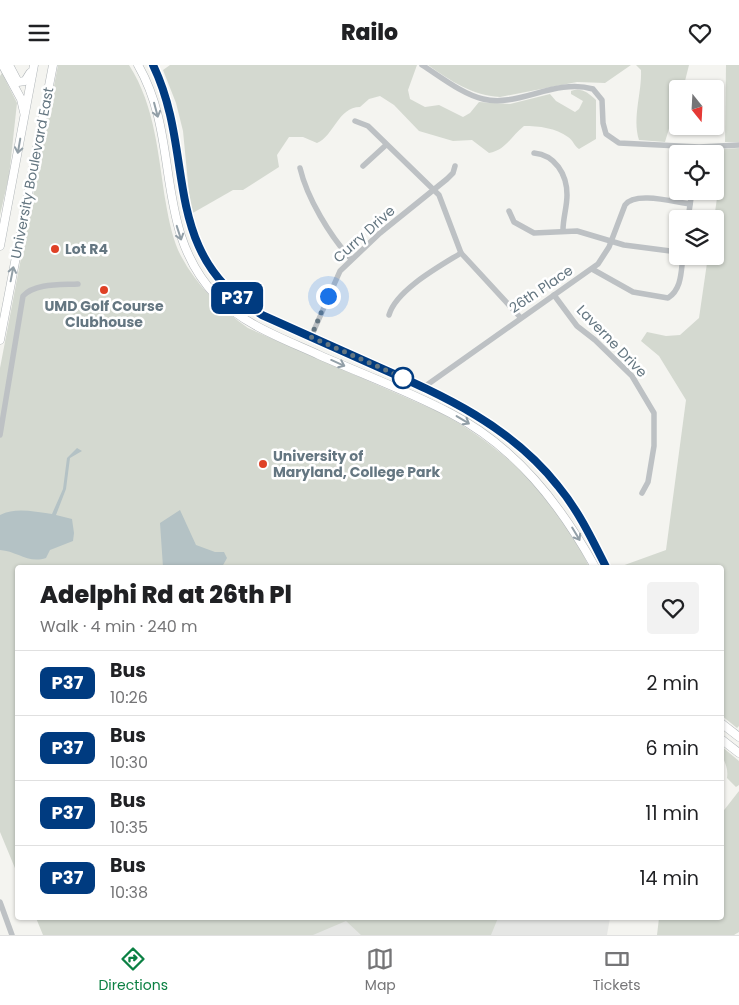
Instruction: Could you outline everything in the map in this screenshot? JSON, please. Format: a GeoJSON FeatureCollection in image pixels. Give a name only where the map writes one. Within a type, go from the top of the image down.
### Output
{"type":"FeatureCollection","features":[{"type":"Feature","properties":{"kind":"main road","name":"University Boulevard East"},"geometry":{"type":"LineString","coordinates":[[0,339],[53,65]]}},
{"type":"Feature","properties":{"kind":"main road"},"geometry":{"type":"LineString","coordinates":[[138,65],[157,112],[178,231],[193,265],[210,289],[227,307],[255,325],[450,412],[485,434],[518,461],[547,492],[572,528],[593,565]]}},
{"type":"Feature","properties":{"kind":"main road"},"geometry":{"type":"LineString","coordinates":[[152,65],[171,115],[187,216],[204,257],[220,280],[243,303],[262,315],[424,387],[482,417],[534,459],[569,501],[605,565]]}},
{"type":"Feature","properties":{"kind":"main road"},"geometry":{"type":"LineString","coordinates":[[4,66],[20,83],[25,81],[34,66]]}},
{"type":"Feature","properties":{"kind":"main road"},"geometry":{"type":"LineString","coordinates":[[4,66],[20,99],[24,117]]}},
{"type":"Feature","properties":{"kind":"main road","name":"University Boulevard East"},"geometry":{"type":"LineString","coordinates":[[0,246],[34,66]]}},
{"type":"Feature","properties":{"kind":"main road"},"geometry":{"type":"LineString","coordinates":[[724,725],[739,737]]}},
{"type":"Feature","properties":{"kind":"main road"},"geometry":{"type":"LineString","coordinates":[[724,741],[739,753]]}},
{"type":"Feature","properties":{"kind":"street"},"geometry":{"type":"LineString","coordinates":[[422,65],[484,100],[506,101],[553,88],[593,89],[602,100],[605,130],[615,141],[624,144],[669,146]]}},
{"type":"Feature","properties":{"kind":"street"},"geometry":{"type":"LineString","coordinates":[[355,121],[368,126],[440,195],[461,253],[520,317]]}},
{"type":"Feature","properties":{"kind":"street"},"geometry":{"type":"LineString","coordinates":[[363,166],[386,145]]}},
{"type":"Feature","properties":{"kind":"street"},"geometry":{"type":"LineString","coordinates":[[724,146],[739,145]]}},
{"type":"Feature","properties":{"kind":"street"},"geometry":{"type":"LineString","coordinates":[[534,153],[551,158],[564,177],[567,196],[563,230]]}},
{"type":"Feature","properties":{"kind":"street","name":"Curry Drive"},"geometry":{"type":"LineString","coordinates":[[311,337],[336,278],[350,259],[434,190],[453,173],[455,166]]}},
{"type":"Feature","properties":{"kind":"street"},"geometry":{"type":"LineString","coordinates":[[300,168],[302,181],[331,234],[350,259]]}},
{"type":"Feature","properties":{"kind":"street","name":"26th Place"},"geometry":{"type":"LineString","coordinates":[[424,387],[520,317],[592,269],[602,258],[611,241],[626,202],[634,198],[647,198],[690,204]]}},
{"type":"Feature","properties":{"kind":"street"},"geometry":{"type":"LineString","coordinates":[[689,210],[691,200]]}},
{"type":"Feature","properties":{"kind":"street"},"geometry":{"type":"LineString","coordinates":[[509,211],[514,222],[526,230],[545,234],[563,230],[583,232],[611,241],[669,251]]}},
{"type":"Feature","properties":{"kind":"street"},"geometry":{"type":"LineString","coordinates":[[390,315],[400,297],[424,277],[461,253]]}},
{"type":"Feature","properties":{"kind":"street"},"geometry":{"type":"LineString","coordinates":[[592,269],[634,292],[668,298],[675,293],[680,281],[682,265]]}},
{"type":"Feature","properties":{"kind":"street"},"geometry":{"type":"LineString","coordinates":[[0,435],[23,296],[31,290],[40,287],[78,285]]}},
{"type":"Feature","properties":{"kind":"street","name":"Laverne Drive"},"geometry":{"type":"LineString","coordinates":[[554,295],[576,326],[595,340],[632,375],[654,413],[656,426],[654,446],[648,481],[642,493]]}},
{"type":"Feature","properties":{"kind":"street"},"geometry":{"type":"LineString","coordinates":[[0,902],[12,935]]}},
{"type":"Feature","properties":{"kind":"shaded area","name":"University of Maryland, College Park"},"geometry":{"type":"Polygon","coordinates":[[[58,65],[129,65],[145,98],[155,133],[168,217],[176,244],[187,267],[202,287],[228,313],[248,328],[439,412],[485,441],[507,458],[546,497],[577,542],[588,565],[15,565],[15,868],[0,832],[0,368],[58,65]]]}},
{"type":"Feature","properties":{"kind":"shaded area"},"geometry":{"type":"Polygon","coordinates":[[[170,65],[417,65],[408,90],[410,99],[425,107],[439,105],[463,117],[470,113],[479,102],[510,104],[550,94],[556,101],[575,112],[583,101],[571,94],[571,91],[581,90],[596,100],[596,139],[579,149],[570,138],[558,131],[524,126],[504,146],[489,153],[472,140],[453,141],[419,131],[394,105],[380,96],[369,99],[360,107],[346,112],[328,134],[317,143],[303,137],[289,137],[277,155],[279,167],[243,190],[233,190],[191,214],[183,131],[176,103],[163,70],[170,65]]]}},
{"type":"Feature","properties":{"kind":"shaded area"},"geometry":{"type":"Polygon","coordinates":[[[428,65],[631,65],[605,83],[577,82],[500,97],[480,93],[453,82],[428,65]]]}},
{"type":"Feature","properties":{"kind":"shaded area"},"geometry":{"type":"Polygon","coordinates":[[[636,65],[689,65],[685,80],[669,80],[669,129],[665,142],[639,140],[636,123],[641,70],[636,65]]]}},
{"type":"Feature","properties":{"kind":"shaded area"},"geometry":{"type":"Polygon","coordinates":[[[726,65],[739,65],[739,142],[725,142],[726,65]]]}},
{"type":"Feature","properties":{"kind":"shaded area"},"geometry":{"type":"Polygon","coordinates":[[[2,73],[17,103],[9,176],[0,215],[0,76],[2,73]]]}},
{"type":"Feature","properties":{"kind":"shaded area"},"geometry":{"type":"Polygon","coordinates":[[[739,148],[739,726],[737,728],[724,717],[724,565],[625,565],[666,550],[686,400],[659,356],[641,341],[647,332],[666,336],[680,335],[699,318],[707,265],[724,265],[724,210],[715,210],[717,200],[724,200],[724,149],[739,148]]]}},
{"type":"Feature","properties":{"kind":"shaded area"},"geometry":{"type":"Polygon","coordinates":[[[77,448],[82,451],[70,458],[66,489],[56,515],[72,519],[73,541],[50,550],[46,558],[40,559],[28,558],[0,550],[0,515],[13,511],[52,514],[63,489],[67,458],[77,448]]]}},
{"type":"Feature","properties":{"kind":"shaded area"},"geometry":{"type":"Polygon","coordinates":[[[180,510],[196,545],[215,552],[224,552],[227,558],[223,565],[163,565],[160,523],[180,510]]]}},
{"type":"Feature","properties":{"kind":"shaded area"},"geometry":{"type":"Polygon","coordinates":[[[724,748],[739,761],[739,785],[736,787],[727,778],[727,769],[724,761],[724,748]]]}},
{"type":"Feature","properties":{"kind":"shaded area"},"geometry":{"type":"Polygon","coordinates":[[[739,791],[739,932],[734,935],[657,935],[659,920],[724,920],[724,810],[739,791]]]}},
{"type":"Feature","properties":{"kind":"shaded area"},"geometry":{"type":"Polygon","coordinates":[[[37,920],[497,920],[491,935],[361,935],[346,921],[313,935],[43,935],[37,920]]]}},
{"type":"Feature","properties":{"kind":"shaded area"},"geometry":{"type":"Polygon","coordinates":[[[42,920],[610,920],[607,935],[49,935],[42,920]]]}},
{"type":"Feature","properties":{"kind":"bus line","name":"P37"},"geometry":{"type":"LineString","coordinates":[[153,65],[168,101],[176,140],[187,216],[196,241],[208,265],[226,287],[243,303],[262,315],[444,396],[482,417],[534,459],[558,486],[583,524],[605,565]]}},
{"type":"Feature","properties":{"kind":"place","name":"Lot R4"},"geometry":{"type":"Point","coordinates":[55,249]}},
{"type":"Feature","properties":{"kind":"place","name":"UMD Golf Course Clubhouse"},"geometry":{"type":"Point","coordinates":[104,290]}},
{"type":"Feature","properties":{"kind":"place","name":"University of Maryland, College Park"},"geometry":{"type":"Point","coordinates":[263,464]}},
{"type":"Feature","properties":{"kind":"route"},"geometry":{"type":"LineString","coordinates":[[328,296],[311,337],[406,379],[403,378]]}}]}
